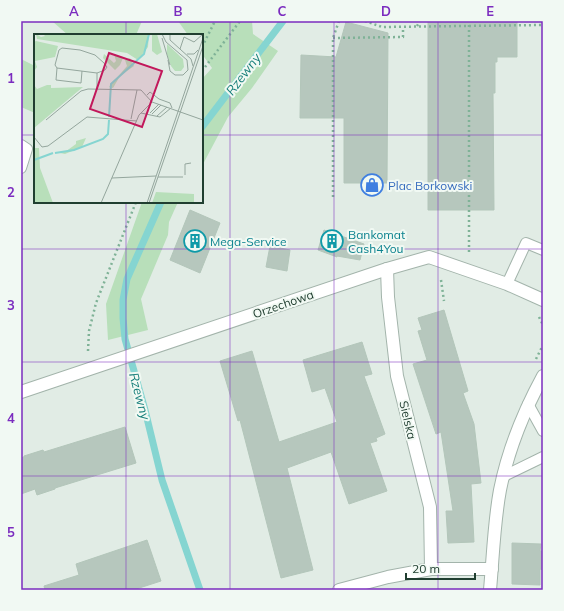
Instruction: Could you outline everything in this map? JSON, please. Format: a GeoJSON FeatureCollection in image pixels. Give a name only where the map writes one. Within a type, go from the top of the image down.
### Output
{"type":"FeatureCollection","features":[{"type":"Feature","properties":{"kind":"street","name":"Orzechowa"},"geometry":{"type":"LineString","coordinates":[[21,392],[387,269],[430,257],[507,284],[543,300]]}},
{"type":"Feature","properties":{"kind":"street","name":"Sielska"},"geometry":{"type":"LineString","coordinates":[[387,269],[388,298],[397,376],[430,507],[431,569]]}},
{"type":"Feature","properties":{"kind":"street"},"geometry":{"type":"LineString","coordinates":[[490,590],[498,506],[504,476],[515,437],[528,404],[543,376]]}},
{"type":"Feature","properties":{"kind":"street"},"geometry":{"type":"LineString","coordinates":[[339,590],[388,577],[431,569],[492,569]]}},
{"type":"Feature","properties":{"kind":"lane"},"geometry":{"type":"LineString","coordinates":[[21,145],[27,149],[21,168]]}},
{"type":"Feature","properties":{"kind":"lane"},"geometry":{"type":"LineString","coordinates":[[507,284],[526,243],[543,250]]}},
{"type":"Feature","properties":{"kind":"lane"},"geometry":{"type":"LineString","coordinates":[[528,404],[543,431]]}},
{"type":"Feature","properties":{"kind":"lane"},"geometry":{"type":"LineString","coordinates":[[504,476],[543,456]]}},
{"type":"Feature","properties":{"kind":"path"},"geometry":{"type":"LineString","coordinates":[[203,45],[215,21]]}},
{"type":"Feature","properties":{"kind":"path"},"geometry":{"type":"LineString","coordinates":[[203,70],[240,21]]}},
{"type":"Feature","properties":{"kind":"path"},"geometry":{"type":"LineString","coordinates":[[333,197],[333,38],[339,21]]}},
{"type":"Feature","properties":{"kind":"path"},"geometry":{"type":"LineString","coordinates":[[365,21],[382,27],[543,25]]}},
{"type":"Feature","properties":{"kind":"path"},"geometry":{"type":"LineString","coordinates":[[416,26],[420,21]]}},
{"type":"Feature","properties":{"kind":"path"},"geometry":{"type":"LineString","coordinates":[[333,38],[403,37],[403,26]]}},
{"type":"Feature","properties":{"kind":"path"},"geometry":{"type":"LineString","coordinates":[[468,271],[470,241],[469,26]]}},
{"type":"Feature","properties":{"kind":"path"},"geometry":{"type":"LineString","coordinates":[[88,369],[89,331],[96,303],[136,203]]}},
{"type":"Feature","properties":{"kind":"path"},"geometry":{"type":"LineString","coordinates":[[440,273],[444,301]]}},
{"type":"Feature","properties":{"kind":"path"},"geometry":{"type":"LineString","coordinates":[[539,316],[543,325]]}},
{"type":"Feature","properties":{"kind":"path"},"geometry":{"type":"LineString","coordinates":[[534,363],[543,345]]}},
{"type":"Feature","properties":{"kind":"green space"},"geometry":{"type":"Polygon","coordinates":[[[52,21],[142,21],[136,34],[67,34],[52,21]]]}},
{"type":"Feature","properties":{"kind":"green space"},"geometry":{"type":"Polygon","coordinates":[[[178,21],[252,21],[253,34],[278,51],[252,88],[228,117],[203,164],[203,78],[212,68],[203,55],[203,34],[187,34],[178,21]]]}},
{"type":"Feature","properties":{"kind":"green space"},"geometry":{"type":"Polygon","coordinates":[[[21,59],[34,66],[34,113],[21,107],[21,59]]]}},
{"type":"Feature","properties":{"kind":"green space"},"geometry":{"type":"Polygon","coordinates":[[[142,203],[178,203],[169,222],[168,235],[141,299],[148,330],[108,340],[106,304],[142,203]]]}},
{"type":"Feature","properties":{"kind":"building"},"geometry":{"type":"Polygon","coordinates":[[[428,21],[517,21],[517,57],[497,57],[497,62],[495,62],[495,93],[493,93],[494,210],[428,210],[428,21]]]}},
{"type":"Feature","properties":{"kind":"building"},"geometry":{"type":"Polygon","coordinates":[[[346,22],[388,33],[387,183],[344,183],[344,118],[300,118],[301,55],[336,57],[346,22]]]}},
{"type":"Feature","properties":{"kind":"building","name":"Mega-Service"},"geometry":{"type":"Polygon","coordinates":[[[190,210],[220,223],[200,273],[170,260],[190,210]]]}},
{"type":"Feature","properties":{"kind":"building"},"geometry":{"type":"Polygon","coordinates":[[[324,230],[364,244],[360,260],[337,257],[318,250],[324,230]]]}},
{"type":"Feature","properties":{"kind":"building"},"geometry":{"type":"Polygon","coordinates":[[[270,246],[290,250],[287,271],[266,267],[270,246]]]}},
{"type":"Feature","properties":{"kind":"building"},"geometry":{"type":"Polygon","coordinates":[[[444,310],[468,391],[463,393],[474,424],[481,483],[471,484],[474,542],[448,543],[446,511],[453,511],[441,432],[436,434],[413,364],[427,360],[418,331],[422,330],[418,318],[444,310]]]}},
{"type":"Feature","properties":{"kind":"building"},"geometry":{"type":"Polygon","coordinates":[[[362,342],[372,374],[364,376],[385,434],[376,438],[377,441],[370,443],[387,491],[349,504],[331,452],[287,468],[313,570],[281,578],[240,420],[238,421],[220,361],[252,351],[279,442],[337,422],[325,388],[312,392],[303,360],[362,342]]]}},
{"type":"Feature","properties":{"kind":"building"},"geometry":{"type":"Polygon","coordinates":[[[125,427],[136,463],[37,495],[35,489],[21,494],[21,458],[24,456],[43,450],[44,452],[125,427]]]}},
{"type":"Feature","properties":{"kind":"building"},"geometry":{"type":"Polygon","coordinates":[[[147,540],[161,581],[133,590],[45,590],[44,586],[79,575],[76,564],[147,540]]]}},
{"type":"Feature","properties":{"kind":"building"},"geometry":{"type":"Polygon","coordinates":[[[512,543],[541,544],[540,551],[543,551],[543,570],[540,569],[540,585],[512,584],[512,543]]]}},
{"type":"Feature","properties":{"kind":"waterway","name":"Rzewny"},"geometry":{"type":"LineString","coordinates":[[203,126],[283,21]]}},
{"type":"Feature","properties":{"kind":"waterway","name":"Rzewny"},"geometry":{"type":"LineString","coordinates":[[161,203],[127,279],[123,300],[125,339],[145,410],[162,480],[200,590]]}},
{"type":"Feature","properties":{"kind":"place","name":"Plac Borkowski"},"geometry":{"type":"Point","coordinates":[372,185]}},
{"type":"Feature","properties":{"kind":"place","name":"Mega-Service"},"geometry":{"type":"Point","coordinates":[195,241]}},
{"type":"Feature","properties":{"kind":"place","name":"Bankomat Cash4You"},"geometry":{"type":"Point","coordinates":[332,241]}}]}
